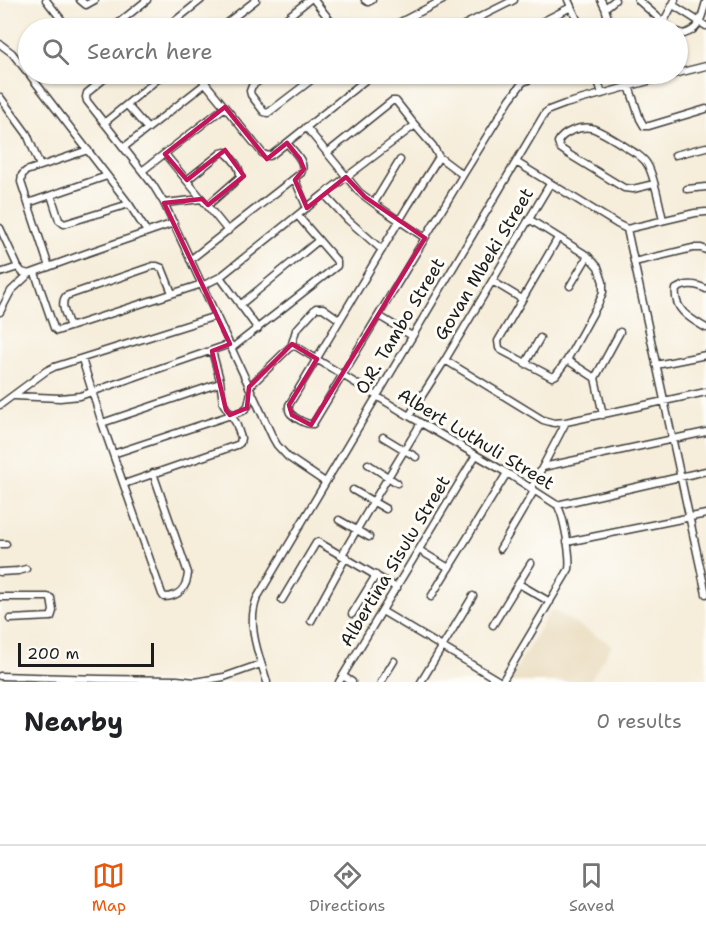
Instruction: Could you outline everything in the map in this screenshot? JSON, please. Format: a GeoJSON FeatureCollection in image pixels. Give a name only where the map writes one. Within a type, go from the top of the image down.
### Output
{"type":"FeatureCollection","features":[{"type":"Feature","properties":{"kind":"street"},"geometry":{"type":"LineString","coordinates":[[46,0],[60,18]]}},
{"type":"Feature","properties":{"kind":"street"},"geometry":{"type":"LineString","coordinates":[[80,0],[86,5],[95,0]]}},
{"type":"Feature","properties":{"kind":"street"},"geometry":{"type":"LineString","coordinates":[[124,18],[147,0]]}},
{"type":"Feature","properties":{"kind":"street"},"geometry":{"type":"LineString","coordinates":[[178,18],[201,0]]}},
{"type":"Feature","properties":{"kind":"street"},"geometry":{"type":"LineString","coordinates":[[233,18],[256,0]]}},
{"type":"Feature","properties":{"kind":"street"},"geometry":{"type":"LineString","coordinates":[[286,18],[309,0]]}},
{"type":"Feature","properties":{"kind":"street"},"geometry":{"type":"LineString","coordinates":[[314,0],[328,18]]}},
{"type":"Feature","properties":{"kind":"street"},"geometry":{"type":"LineString","coordinates":[[365,0],[368,2],[372,0]]}},
{"type":"Feature","properties":{"kind":"street"},"geometry":{"type":"LineString","coordinates":[[408,18],[443,0]]}},
{"type":"Feature","properties":{"kind":"street"},"geometry":{"type":"LineString","coordinates":[[568,0],[576,18]]}},
{"type":"Feature","properties":{"kind":"street"},"geometry":{"type":"LineString","coordinates":[[601,0],[608,18]]}},
{"type":"Feature","properties":{"kind":"street"},"geometry":{"type":"LineString","coordinates":[[605,8],[615,0]]}},
{"type":"Feature","properties":{"kind":"street"},"geometry":{"type":"LineString","coordinates":[[638,0],[660,18]]}},
{"type":"Feature","properties":{"kind":"street"},"geometry":{"type":"LineString","coordinates":[[478,18],[512,1]]}},
{"type":"Feature","properties":{"kind":"street"},"geometry":{"type":"LineString","coordinates":[[666,18],[674,2],[706,26]]}},
{"type":"Feature","properties":{"kind":"street"},"geometry":{"type":"LineString","coordinates":[[688,33],[697,26],[706,2]]}},
{"type":"Feature","properties":{"kind":"street"},"geometry":{"type":"LineString","coordinates":[[550,18],[571,7]]}},
{"type":"Feature","properties":{"kind":"street"},"geometry":{"type":"LineString","coordinates":[[2,48],[18,60]]}},
{"type":"Feature","properties":{"kind":"street","name":"O.R. Tambo Street"},"geometry":{"type":"LineString","coordinates":[[688,70],[706,66]]}},
{"type":"Feature","properties":{"kind":"street"},"geometry":{"type":"LineString","coordinates":[[37,84],[129,204],[147,232]]}},
{"type":"Feature","properties":{"kind":"street"},"geometry":{"type":"LineString","coordinates":[[99,84],[86,95],[87,101],[164,202],[267,429],[288,457],[325,482]]}},
{"type":"Feature","properties":{"kind":"street"},"geometry":{"type":"LineString","coordinates":[[104,123],[152,84]]}},
{"type":"Feature","properties":{"kind":"street"},"geometry":{"type":"LineString","coordinates":[[123,147],[205,84]]}},
{"type":"Feature","properties":{"kind":"street"},"geometry":{"type":"LineString","coordinates":[[207,84],[265,155],[269,156],[360,84]]}},
{"type":"Feature","properties":{"kind":"street"},"geometry":{"type":"LineString","coordinates":[[255,84],[250,91],[251,95],[264,112],[268,113],[306,84]]}},
{"type":"Feature","properties":{"kind":"street"},"geometry":{"type":"LineString","coordinates":[[439,157],[289,405],[289,412],[308,425],[313,424],[520,84]]}},
{"type":"Feature","properties":{"kind":"street"},"geometry":{"type":"LineString","coordinates":[[599,84],[602,94]]}},
{"type":"Feature","properties":{"kind":"street"},"geometry":{"type":"LineString","coordinates":[[628,84],[639,118],[644,126],[706,109]]}},
{"type":"Feature","properties":{"kind":"street","name":"O.R. Tambo Street"},"geometry":{"type":"LineString","coordinates":[[267,682],[261,664],[252,615],[260,591],[544,113],[639,84]]}},
{"type":"Feature","properties":{"kind":"street"},"geometry":{"type":"LineString","coordinates":[[0,98],[27,134],[40,166]]}},
{"type":"Feature","properties":{"kind":"street"},"geometry":{"type":"LineString","coordinates":[[327,153],[393,100],[398,102],[439,157],[463,175]]}},
{"type":"Feature","properties":{"kind":"street"},"geometry":{"type":"LineString","coordinates":[[128,105],[147,128]]}},
{"type":"Feature","properties":{"kind":"street"},"geometry":{"type":"LineString","coordinates":[[142,171],[225,107]]}},
{"type":"Feature","properties":{"kind":"street"},"geometry":{"type":"LineString","coordinates":[[32,274],[57,331],[202,285],[220,277],[414,125]]}},
{"type":"Feature","properties":{"kind":"street"},"geometry":{"type":"LineString","coordinates":[[306,127],[359,192],[425,238]]}},
{"type":"Feature","properties":{"kind":"street"},"geometry":{"type":"LineString","coordinates":[[654,184],[633,189],[624,188],[570,155],[560,148],[558,142],[567,133],[592,128],[642,158],[649,167],[654,184],[663,220]]}},
{"type":"Feature","properties":{"kind":"street"},"geometry":{"type":"LineString","coordinates":[[190,260],[295,180],[303,171],[303,164],[287,143]]}},
{"type":"Feature","properties":{"kind":"street"},"geometry":{"type":"LineString","coordinates":[[675,155],[706,147]]}},
{"type":"Feature","properties":{"kind":"street"},"geometry":{"type":"LineString","coordinates":[[49,267],[21,182],[22,175],[26,171],[88,150]]}},
{"type":"Feature","properties":{"kind":"street"},"geometry":{"type":"LineString","coordinates":[[187,180],[221,153],[225,152],[230,157],[240,170],[239,179],[208,206]]}},
{"type":"Feature","properties":{"kind":"street"},"geometry":{"type":"LineString","coordinates":[[165,154],[228,231]]}},
{"type":"Feature","properties":{"kind":"street"},"geometry":{"type":"LineString","coordinates":[[374,203],[400,160]]}},
{"type":"Feature","properties":{"kind":"street"},"geometry":{"type":"LineString","coordinates":[[516,162],[627,229],[706,212]]}},
{"type":"Feature","properties":{"kind":"street"},"geometry":{"type":"LineString","coordinates":[[28,203],[107,176]]}},
{"type":"Feature","properties":{"kind":"street"},"geometry":{"type":"LineString","coordinates":[[295,180],[307,208]]}},
{"type":"Feature","properties":{"kind":"street","name":"Govan Mbeki Street"},"geometry":{"type":"LineString","coordinates":[[409,416],[550,184]]}},
{"type":"Feature","properties":{"kind":"street"},"geometry":{"type":"LineString","coordinates":[[687,189],[706,186]]}},
{"type":"Feature","properties":{"kind":"street"},"geometry":{"type":"LineString","coordinates":[[324,194],[382,250]]}},
{"type":"Feature","properties":{"kind":"street"},"geometry":{"type":"LineString","coordinates":[[51,195],[59,220],[64,224],[129,204]]}},
{"type":"Feature","properties":{"kind":"street"},"geometry":{"type":"LineString","coordinates":[[164,202],[202,199]]}},
{"type":"Feature","properties":{"kind":"street"},"geometry":{"type":"LineString","coordinates":[[14,396],[60,398],[80,396],[231,346],[258,329],[337,266],[336,261],[298,216]]}},
{"type":"Feature","properties":{"kind":"street"},"geometry":{"type":"LineString","coordinates":[[530,219],[588,256],[595,263],[603,282],[603,292],[599,302],[567,360],[552,377],[501,350],[498,343],[558,238]]}},
{"type":"Feature","properties":{"kind":"street"},"geometry":{"type":"LineString","coordinates":[[0,312],[11,291],[32,274],[174,224]]}},
{"type":"Feature","properties":{"kind":"street"},"geometry":{"type":"LineString","coordinates":[[627,229],[706,594]]}},
{"type":"Feature","properties":{"kind":"street"},"geometry":{"type":"LineString","coordinates":[[1,232],[18,267],[22,272],[32,274]]}},
{"type":"Feature","properties":{"kind":"street"},"geometry":{"type":"LineString","coordinates":[[240,304],[319,240]]}},
{"type":"Feature","properties":{"kind":"street"},"geometry":{"type":"LineString","coordinates":[[634,262],[693,248],[706,250]]}},
{"type":"Feature","properties":{"kind":"street"},"geometry":{"type":"LineString","coordinates":[[570,286],[588,256]]}},
{"type":"Feature","properties":{"kind":"street"},"geometry":{"type":"LineString","coordinates":[[70,327],[62,303],[66,296],[153,266],[162,268],[172,293]]}},
{"type":"Feature","properties":{"kind":"street"},"geometry":{"type":"LineString","coordinates":[[0,273],[18,267]]}},
{"type":"Feature","properties":{"kind":"street"},"geometry":{"type":"LineString","coordinates":[[220,277],[258,329]]}},
{"type":"Feature","properties":{"kind":"street"},"geometry":{"type":"LineString","coordinates":[[492,281],[522,298]]}},
{"type":"Feature","properties":{"kind":"street"},"geometry":{"type":"LineString","coordinates":[[706,289],[688,285],[676,289],[675,293],[681,310],[689,318],[706,328]]}},
{"type":"Feature","properties":{"kind":"street"},"geometry":{"type":"LineString","coordinates":[[113,454],[243,411],[249,404],[250,389],[291,346],[296,330],[316,308],[323,308],[340,320]]}},
{"type":"Feature","properties":{"kind":"street"},"geometry":{"type":"LineString","coordinates":[[0,405],[50,369],[216,316]]}},
{"type":"Feature","properties":{"kind":"street"},"geometry":{"type":"LineString","coordinates":[[379,316],[412,336]]}},
{"type":"Feature","properties":{"kind":"street"},"geometry":{"type":"LineString","coordinates":[[603,415],[595,378],[620,332]]}},
{"type":"Feature","properties":{"kind":"street"},"geometry":{"type":"LineString","coordinates":[[525,364],[540,338]]}},
{"type":"Feature","properties":{"kind":"street","name":"Albert Luthuli Street"},"geometry":{"type":"LineString","coordinates":[[291,346],[297,347],[557,505],[561,512],[570,566],[502,682]]}},
{"type":"Feature","properties":{"kind":"street"},"geometry":{"type":"LineString","coordinates":[[124,484],[239,444],[241,441],[236,423],[223,403],[212,351]]}},
{"type":"Feature","properties":{"kind":"street"},"geometry":{"type":"LineString","coordinates":[[656,365],[706,355]]}},
{"type":"Feature","properties":{"kind":"street"},"geometry":{"type":"LineString","coordinates":[[82,359],[162,594],[166,598],[176,596],[181,592],[188,573],[153,474]]}},
{"type":"Feature","properties":{"kind":"street","name":"Govan Mbeki Street"},"geometry":{"type":"LineString","coordinates":[[445,360],[545,421],[554,423],[603,415],[706,392]]}},
{"type":"Feature","properties":{"kind":"street"},"geometry":{"type":"LineString","coordinates":[[567,360],[595,378]]}},
{"type":"Feature","properties":{"kind":"street"},"geometry":{"type":"LineString","coordinates":[[102,423],[220,383]]}},
{"type":"Feature","properties":{"kind":"street"},"geometry":{"type":"LineString","coordinates":[[500,549],[566,422]]}},
{"type":"Feature","properties":{"kind":"street"},"geometry":{"type":"LineString","coordinates":[[311,621],[357,530],[421,423]]}},
{"type":"Feature","properties":{"kind":"street"},"geometry":{"type":"LineString","coordinates":[[543,467],[706,432]]}},
{"type":"Feature","properties":{"kind":"street"},"geometry":{"type":"LineString","coordinates":[[383,436],[416,457]]}},
{"type":"Feature","properties":{"kind":"street","name":"Albertina Sisulu Street"},"geometry":{"type":"LineString","coordinates":[[341,679],[476,455]]}},
{"type":"Feature","properties":{"kind":"street"},"geometry":{"type":"LineString","coordinates":[[368,464],[398,483]]}},
{"type":"Feature","properties":{"kind":"street"},"geometry":{"type":"LineString","coordinates":[[557,505],[706,471]]}},
{"type":"Feature","properties":{"kind":"street"},"geometry":{"type":"LineString","coordinates":[[431,597],[507,473]]}},
{"type":"Feature","properties":{"kind":"street"},"geometry":{"type":"LineString","coordinates":[[353,490],[386,509]]}},
{"type":"Feature","properties":{"kind":"street"},"geometry":{"type":"LineString","coordinates":[[567,542],[706,514]]}},
{"type":"Feature","properties":{"kind":"street"},"geometry":{"type":"LineString","coordinates":[[339,520],[369,537]]}},
{"type":"Feature","properties":{"kind":"street"},"geometry":{"type":"LineString","coordinates":[[282,600],[318,542],[397,588]]}},
{"type":"Feature","properties":{"kind":"street"},"geometry":{"type":"LineString","coordinates":[[419,550],[449,568]]}},
{"type":"Feature","properties":{"kind":"street"},"geometry":{"type":"LineString","coordinates":[[494,625],[531,563]]}},
{"type":"Feature","properties":{"kind":"street"},"geometry":{"type":"LineString","coordinates":[[0,572],[26,569]]}},
{"type":"Feature","properties":{"kind":"street"},"geometry":{"type":"LineString","coordinates":[[352,614],[376,575]]}},
{"type":"Feature","properties":{"kind":"street"},"geometry":{"type":"LineString","coordinates":[[519,584],[550,603]]}},
{"type":"Feature","properties":{"kind":"street"},"geometry":{"type":"LineString","coordinates":[[421,682],[473,596]]}},
{"type":"Feature","properties":{"kind":"street"},"geometry":{"type":"LineString","coordinates":[[0,597],[51,598],[53,611],[51,617],[10,619]]}},
{"type":"Feature","properties":{"kind":"street"},"geometry":{"type":"LineString","coordinates":[[382,611],[502,682]]}},
{"type":"Feature","properties":{"kind":"street"},"geometry":{"type":"LineString","coordinates":[[381,682],[394,661]]}},
{"type":"Feature","properties":{"kind":"street"},"geometry":{"type":"LineString","coordinates":[[0,676],[195,682],[225,679],[261,664]]}},
{"type":"Feature","properties":{"kind":"street"},"geometry":{"type":"LineString","coordinates":[[341,679],[352,682]]}},
{"type":"Feature","properties":{"kind":"highlighted area"},"geometry":{"type":"Polygon","coordinates":[[[225,107],[267,159],[287,143],[300,159],[304,169],[295,180],[307,208],[346,177],[365,197],[425,238],[311,425],[292,415],[289,405],[317,359],[292,344],[249,387],[247,408],[230,415],[226,410],[212,351],[230,344],[164,203],[202,199],[208,205],[244,176],[225,150],[187,180],[165,154],[225,107]]]}},
{"type":"Feature","properties":{"kind":"shaded area"},"geometry":{"type":"Polygon","coordinates":[[[551,609],[612,645],[589,682],[509,682],[551,609]]]}}]}
